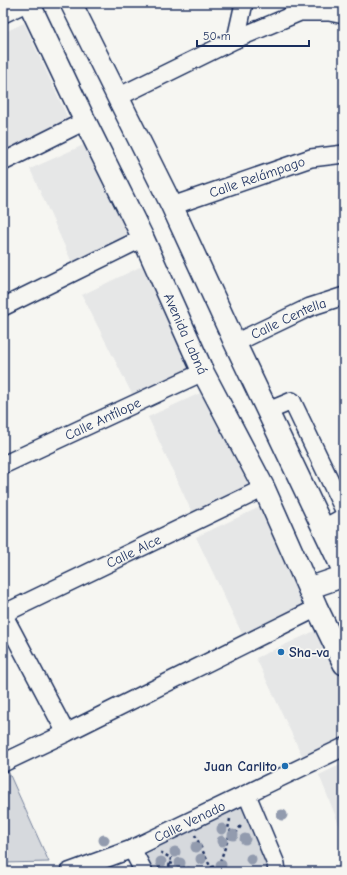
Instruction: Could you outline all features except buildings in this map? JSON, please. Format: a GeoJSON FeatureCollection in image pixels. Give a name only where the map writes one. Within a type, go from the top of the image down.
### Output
{"type":"FeatureCollection","features":[{"type":"Feature","properties":{"kind":"street"},"geometry":{"type":"LineString","coordinates":[[3,14],[26,3]]}},
{"type":"Feature","properties":{"kind":"street","name":"Avenida Labná"},"geometry":{"type":"LineString","coordinates":[[29,3],[143,238],[203,372],[264,488],[317,608],[344,664]]}},
{"type":"Feature","properties":{"kind":"street"},"geometry":{"type":"LineString","coordinates":[[72,3],[172,206],[268,412],[337,525],[343,568],[309,588]]}},
{"type":"Feature","properties":{"kind":"street"},"geometry":{"type":"LineString","coordinates":[[236,39],[244,3]]}},
{"type":"Feature","properties":{"kind":"street"},"geometry":{"type":"LineString","coordinates":[[118,97],[236,39],[300,12],[334,10]]}},
{"type":"Feature","properties":{"kind":"street"},"geometry":{"type":"LineString","coordinates":[[3,162],[85,121]]}},
{"type":"Feature","properties":{"kind":"street","name":"Calle Relámpago"},"geometry":{"type":"LineString","coordinates":[[172,206],[311,158],[344,154]]}},
{"type":"Feature","properties":{"kind":"street"},"geometry":{"type":"LineString","coordinates":[[3,307],[143,238]]}},
{"type":"Feature","properties":{"kind":"street","name":"Calle Centella"},"geometry":{"type":"LineString","coordinates":[[235,343],[310,306],[344,296]]}},
{"type":"Feature","properties":{"kind":"street","name":"Calle Antílope"},"geometry":{"type":"LineString","coordinates":[[3,464],[203,372]]}},
{"type":"Feature","properties":{"kind":"street","name":"Calle Alce"},"geometry":{"type":"LineString","coordinates":[[66,733],[3,614],[264,488]]}},
{"type":"Feature","properties":{"kind":"street"},"geometry":{"type":"LineString","coordinates":[[3,763],[317,608]]}},
{"type":"Feature","properties":{"kind":"street","name":"Calle Venado"},"geometry":{"type":"LineString","coordinates":[[69,872],[139,857],[189,822],[245,801],[344,747]]}},
{"type":"Feature","properties":{"kind":"street"},"geometry":{"type":"LineString","coordinates":[[245,801],[276,864],[277,872]]}},
{"type":"Feature","properties":{"kind":"path"},"geometry":{"type":"LineString","coordinates":[[245,801],[237,832],[231,831],[228,829],[229,823],[245,801]]}},
{"type":"Feature","properties":{"kind":"path"},"geometry":{"type":"LineString","coordinates":[[189,822],[211,868]]}},
{"type":"Feature","properties":{"kind":"path"},"geometry":{"type":"LineString","coordinates":[[218,867],[231,831]]}},
{"type":"Feature","properties":{"kind":"path"},"geometry":{"type":"LineString","coordinates":[[167,855],[171,858],[169,867],[164,869],[139,857],[167,855]]}},
{"type":"Feature","properties":{"kind":"path"},"geometry":{"type":"LineString","coordinates":[[170,863],[200,872]]}},
{"type":"Feature","properties":{"kind":"path"},"geometry":{"type":"LineString","coordinates":[[207,872],[211,868],[218,867]]}},
{"type":"Feature","properties":{"kind":"path"},"geometry":{"type":"LineString","coordinates":[[218,867],[223,872]]}},
{"type":"Feature","properties":{"kind":"shaded area"},"geometry":{"type":"Polygon","coordinates":[[[24,23],[73,129],[13,156],[3,134],[3,33],[24,23]]]}},
{"type":"Feature","properties":{"kind":"shaded area"},"geometry":{"type":"Polygon","coordinates":[[[88,143],[136,250],[78,276],[30,169],[88,143]]]}},
{"type":"Feature","properties":{"kind":"shaded area"},"geometry":{"type":"Polygon","coordinates":[[[142,266],[192,367],[133,396],[82,295],[142,266]]]}},
{"type":"Feature","properties":{"kind":"shaded area"},"geometry":{"type":"Polygon","coordinates":[[[209,389],[255,489],[194,517],[148,417],[209,389]]]}},
{"type":"Feature","properties":{"kind":"shaded area"},"geometry":{"type":"Polygon","coordinates":[[[260,507],[307,611],[244,638],[196,537],[260,507]]]}},
{"type":"Feature","properties":{"kind":"shaded area"},"geometry":{"type":"Polygon","coordinates":[[[319,629],[344,682],[344,744],[305,762],[256,658],[319,629]]]}},
{"type":"Feature","properties":{"kind":"shaded area"},"geometry":{"type":"Polygon","coordinates":[[[344,763],[344,837],[319,775],[344,763]]]}},
{"type":"Feature","properties":{"kind":"shaded area"},"geometry":{"type":"Polygon","coordinates":[[[8,771],[49,862],[3,863],[3,773],[8,771]]]}},
{"type":"Feature","properties":{"kind":"shaded area"},"geometry":{"type":"Polygon","coordinates":[[[236,800],[252,808],[275,872],[144,872],[141,845],[236,800]]]}},
{"type":"Feature","properties":{"kind":"place","name":"Sha-va"},"geometry":{"type":"Point","coordinates":[281,652]}},
{"type":"Feature","properties":{"kind":"place","name":"Juan Carlito"},"geometry":{"type":"Point","coordinates":[285,766]}}]}
